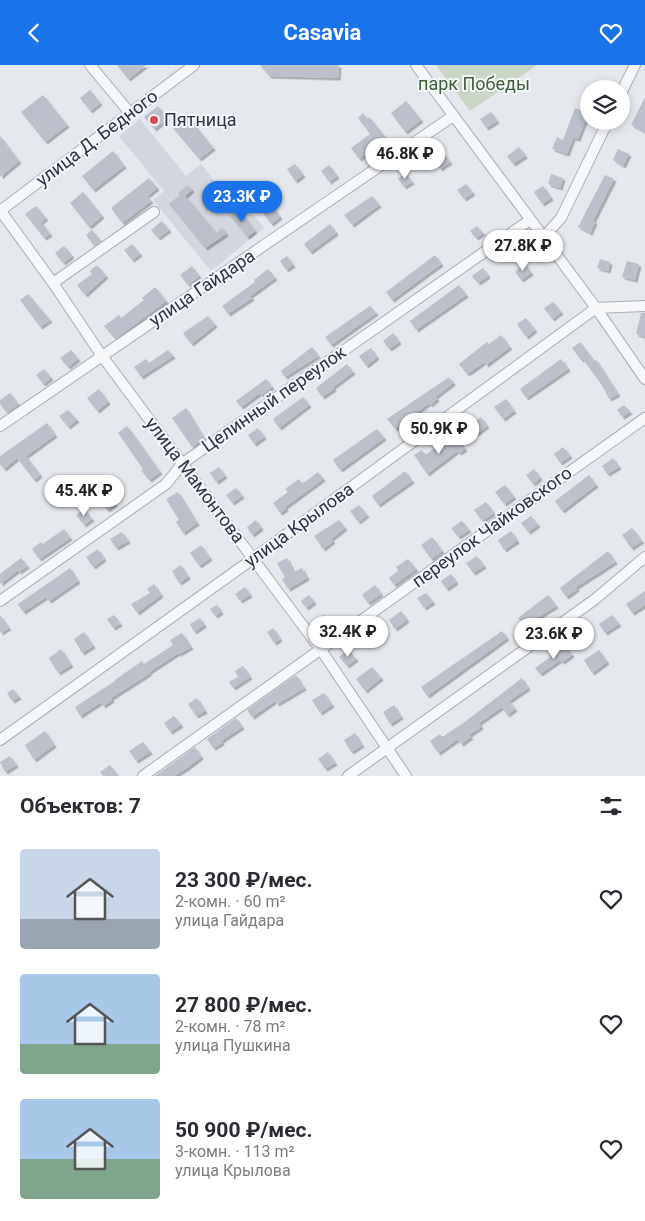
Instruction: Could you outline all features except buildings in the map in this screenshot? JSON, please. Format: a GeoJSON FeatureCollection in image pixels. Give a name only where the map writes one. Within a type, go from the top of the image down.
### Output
{"type":"FeatureCollection","features":[{"type":"Feature","properties":{"kind":"street"},"geometry":{"type":"LineString","coordinates":[[90,65],[130,113]]}},
{"type":"Feature","properties":{"kind":"street","name":"улица Д. Бедного"},"geometry":{"type":"LineString","coordinates":[[0,211],[194,65]]}},
{"type":"Feature","properties":{"kind":"street"},"geometry":{"type":"LineString","coordinates":[[416,65],[596,308],[645,379]]}},
{"type":"Feature","properties":{"kind":"street"},"geometry":{"type":"LineString","coordinates":[[628,80],[635,65]]}},
{"type":"Feature","properties":{"kind":"street","name":"улица Гайдара"},"geometry":{"type":"LineString","coordinates":[[0,426],[453,116]]}},
{"type":"Feature","properties":{"kind":"street"},"geometry":{"type":"LineString","coordinates":[[543,238],[561,219],[604,130]]}},
{"type":"Feature","properties":{"kind":"street","name":"улица Мамонтова"},"geometry":{"type":"LineString","coordinates":[[0,211],[53,283],[102,357],[321,649],[406,776]]}},
{"type":"Feature","properties":{"kind":"street"},"geometry":{"type":"LineString","coordinates":[[53,283],[154,212]]}},
{"type":"Feature","properties":{"kind":"street","name":"Целинный переулок"},"geometry":{"type":"LineString","coordinates":[[0,601],[166,484],[183,463],[530,220]]}},
{"type":"Feature","properties":{"kind":"street"},"geometry":{"type":"LineString","coordinates":[[596,308],[645,306]]}},
{"type":"Feature","properties":{"kind":"street","name":"улица Крылова"},"geometry":{"type":"LineString","coordinates":[[0,740],[254,558],[596,308]]}},
{"type":"Feature","properties":{"kind":"street","name":"переулок Чайковского"},"geometry":{"type":"LineString","coordinates":[[143,776],[645,418]]}},
{"type":"Feature","properties":{"kind":"street"},"geometry":{"type":"LineString","coordinates":[[348,776],[594,600],[645,557]]}},
{"type":"Feature","properties":{"kind":"shaded area"},"geometry":{"type":"Polygon","coordinates":[[[140,119],[186,176],[201,164],[233,204],[240,198],[264,228],[211,271],[153,200],[164,191],[119,136],[140,119]]]}},
{"type":"Feature","properties":{"kind":"green space","name":"парк Победы"},"geometry":{"type":"Polygon","coordinates":[[[436,65],[537,65],[470,111],[436,65]]]}},
{"type":"Feature","properties":{"kind":"place","name":"Пятница"},"geometry":{"type":"Point","coordinates":[154,120]}}]}
